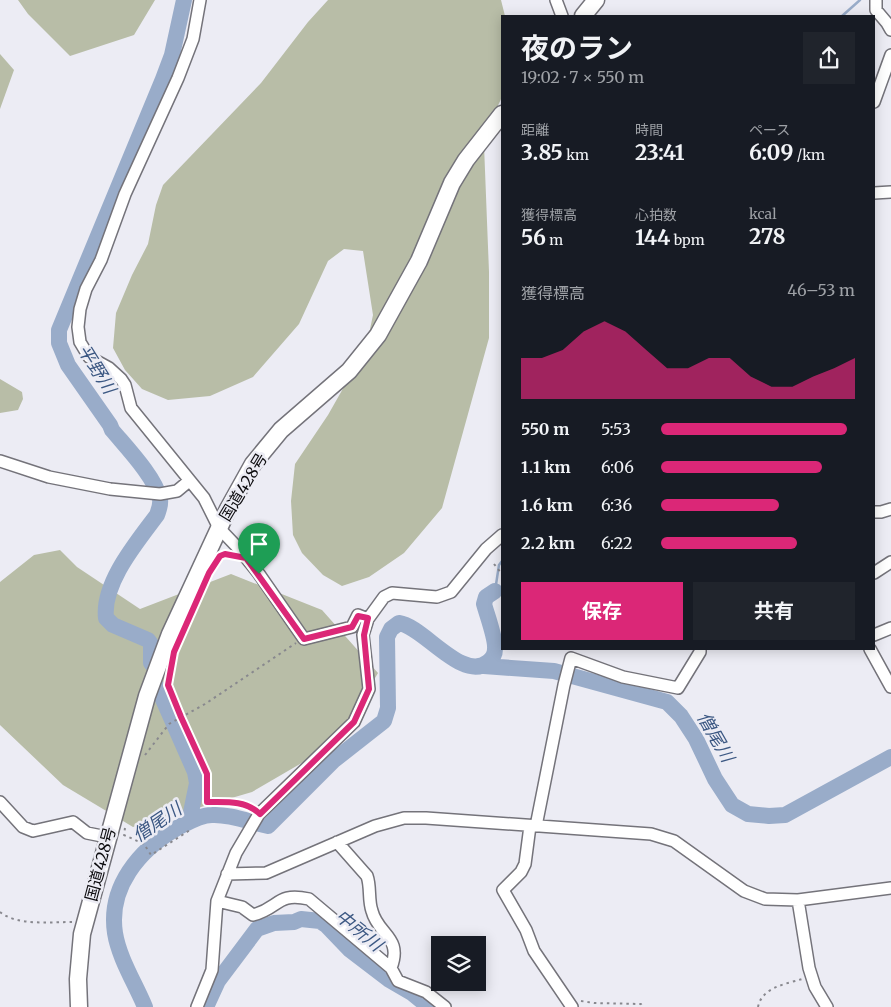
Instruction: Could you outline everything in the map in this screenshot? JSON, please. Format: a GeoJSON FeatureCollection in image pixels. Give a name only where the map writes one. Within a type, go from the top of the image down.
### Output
{"type":"FeatureCollection","features":[{"type":"Feature","properties":{"kind":"highway"},"geometry":{"type":"LineString","coordinates":[[584,15],[596,0]]}},
{"type":"Feature","properties":{"kind":"highway","name":"国道428号"},"geometry":{"type":"LineString","coordinates":[[79,1007],[80,956],[85,923],[145,703],[170,634],[219,528],[253,464],[267,447],[297,415],[349,371],[378,335],[419,261],[452,184],[466,160],[501,115]]}},
{"type":"Feature","properties":{"kind":"street"},"geometry":{"type":"LineString","coordinates":[[200,0],[193,39],[178,78],[125,194],[101,260],[86,289],[80,309],[78,327],[80,342],[88,357],[109,368],[121,379],[125,385],[131,408],[189,482],[204,498],[219,528],[246,558],[304,639],[352,627],[358,616],[368,618]]}},
{"type":"Feature","properties":{"kind":"street"},"geometry":{"type":"LineString","coordinates":[[556,0],[562,15]]}},
{"type":"Feature","properties":{"kind":"street"},"geometry":{"type":"LineString","coordinates":[[876,0],[876,10],[891,30]]}},
{"type":"Feature","properties":{"kind":"street"},"geometry":{"type":"LineString","coordinates":[[875,99],[891,54]]}},
{"type":"Feature","properties":{"kind":"street"},"geometry":{"type":"LineString","coordinates":[[875,194],[891,192]]}},
{"type":"Feature","properties":{"kind":"street"},"geometry":{"type":"LineString","coordinates":[[0,460],[49,477],[110,489],[160,494],[177,491],[189,482]]}},
{"type":"Feature","properties":{"kind":"street"},"geometry":{"type":"LineString","coordinates":[[875,512],[891,509]]}},
{"type":"Feature","properties":{"kind":"street"},"geometry":{"type":"LineString","coordinates":[[197,1007],[212,970],[217,901],[236,853],[249,829],[260,814],[354,722],[369,689],[364,635],[368,618],[384,597],[392,593],[437,597],[451,592],[486,549],[501,536]]}},
{"type":"Feature","properties":{"kind":"street"},"geometry":{"type":"LineString","coordinates":[[875,571],[891,562]]}},
{"type":"Feature","properties":{"kind":"street"},"geometry":{"type":"LineString","coordinates":[[875,635],[891,628]]}},
{"type":"Feature","properties":{"kind":"street"},"geometry":{"type":"LineString","coordinates":[[568,1004],[534,951],[526,930],[503,890],[521,872],[525,864],[571,658],[623,678],[678,688],[700,650]]}},
{"type":"Feature","properties":{"kind":"street"},"geometry":{"type":"LineString","coordinates":[[871,650],[891,686]]}},
{"type":"Feature","properties":{"kind":"street"},"geometry":{"type":"LineString","coordinates":[[0,802],[23,827],[33,831],[74,822],[87,833],[107,837]]}},
{"type":"Feature","properties":{"kind":"street"},"geometry":{"type":"LineString","coordinates":[[227,874],[266,873],[375,826],[404,818],[426,818],[650,834],[674,842],[744,891],[765,899],[798,900],[891,888]]}},
{"type":"Feature","properties":{"kind":"street"},"geometry":{"type":"LineString","coordinates":[[337,842],[367,876],[372,914],[392,942],[394,960],[391,968]]}},
{"type":"Feature","properties":{"kind":"street"},"geometry":{"type":"LineString","coordinates":[[217,901],[242,906],[253,916],[263,912],[280,899],[295,896],[309,900],[391,968],[398,981],[426,992],[445,1007]]}},
{"type":"Feature","properties":{"kind":"street"},"geometry":{"type":"LineString","coordinates":[[798,900],[810,973],[815,987],[827,1007]]}},
{"type":"Feature","properties":{"kind":"path"},"geometry":{"type":"LineString","coordinates":[[216,562],[220,556],[225,554],[246,558]]}},
{"type":"Feature","properties":{"kind":"path"},"geometry":{"type":"LineString","coordinates":[[494,564],[501,573]]}},
{"type":"Feature","properties":{"kind":"path"},"geometry":{"type":"LineString","coordinates":[[140,761],[163,729],[205,704],[304,639]]}},
{"type":"Feature","properties":{"kind":"path"},"geometry":{"type":"LineString","coordinates":[[170,666],[168,685],[207,774],[207,802],[232,802],[254,809],[260,814]]}},
{"type":"Feature","properties":{"kind":"path"},"geometry":{"type":"LineString","coordinates":[[125,828],[124,835],[144,844],[151,855],[190,830]]}},
{"type":"Feature","properties":{"kind":"path"},"geometry":{"type":"LineString","coordinates":[[0,912],[6,917],[18,921],[85,923]]}},
{"type":"Feature","properties":{"kind":"path"},"geometry":{"type":"LineString","coordinates":[[758,1007],[764,995],[772,989],[802,979],[810,973]]}},
{"type":"Feature","properties":{"kind":"path"},"geometry":{"type":"LineString","coordinates":[[568,1004],[641,1004],[643,1007]]}},
{"type":"Feature","properties":{"kind":"green space"},"geometry":{"type":"Polygon","coordinates":[[[18,0],[155,0],[134,35],[70,56],[28,14],[18,0]]]}},
{"type":"Feature","properties":{"kind":"green space"},"geometry":{"type":"Polygon","coordinates":[[[328,0],[501,0],[505,15],[501,15],[501,99],[493,116],[484,145],[489,272],[489,338],[442,508],[404,553],[369,577],[342,586],[323,575],[302,553],[293,535],[291,501],[295,464],[328,415],[366,348],[373,315],[363,251],[344,249],[328,261],[299,324],[253,377],[210,396],[168,400],[142,389],[125,370],[113,348],[116,313],[148,244],[156,205],[163,185],[261,83],[308,22],[328,0]]]}},
{"type":"Feature","properties":{"kind":"green space"},"geometry":{"type":"Polygon","coordinates":[[[0,54],[14,70],[0,109],[0,54]]]}},
{"type":"Feature","properties":{"kind":"green space"},"geometry":{"type":"Polygon","coordinates":[[[0,379],[22,392],[23,399],[18,410],[0,413],[0,379]]]}},
{"type":"Feature","properties":{"kind":"green space"},"geometry":{"type":"Polygon","coordinates":[[[60,550],[77,567],[140,609],[231,574],[322,610],[378,673],[336,743],[252,792],[133,827],[63,785],[0,725],[0,582],[34,555],[60,550]]]}},
{"type":"Feature","properties":{"kind":"waterway","name":"平野川"},"geometry":{"type":"LineString","coordinates":[[151,663],[151,644],[148,640],[113,625],[106,618],[106,605],[115,577],[131,550],[157,515],[160,499],[147,472],[112,430],[68,365],[59,343],[59,330],[163,79],[172,55],[184,0]]}},
{"type":"Feature","properties":{"kind":"waterway"},"geometry":{"type":"LineString","coordinates":[[843,15],[860,0]]}},
{"type":"Feature","properties":{"kind":"waterway"},"geometry":{"type":"LineString","coordinates":[[495,591],[501,562]]}},
{"type":"Feature","properties":{"kind":"waterway","name":"僧尾川"},"geometry":{"type":"LineString","coordinates":[[145,1007],[120,952],[115,933],[114,916],[116,900],[122,885],[139,859],[163,837],[203,816],[226,816],[268,826],[333,761],[384,721],[388,708],[387,637],[391,629],[399,623],[409,626],[420,633],[455,660],[467,665],[478,666],[488,662],[494,655],[495,645],[484,604],[486,597],[495,591]]}},
{"type":"Feature","properties":{"kind":"waterway","name":"僧尾川"},"geometry":{"type":"LineString","coordinates":[[484,666],[554,671],[667,702],[681,716],[696,739],[715,779],[732,805],[748,814],[785,815],[891,757]]}},
{"type":"Feature","properties":{"kind":"waterway","name":"平野川"},"geometry":{"type":"LineString","coordinates":[[158,688],[195,772],[197,783],[189,822]]}},
{"type":"Feature","properties":{"kind":"waterway","name":"中所川"},"geometry":{"type":"LineString","coordinates":[[206,1007],[218,981],[257,929],[274,923],[294,922],[301,919],[320,921],[326,925],[350,950],[429,1007]]}},
{"type":"Feature","properties":{"kind":"route"},"geometry":{"type":"LineString","coordinates":[[232,554],[246,558],[259,574],[304,639],[352,627],[358,616],[368,618],[364,635],[369,689],[354,722],[260,814],[246,805],[232,802],[207,802],[207,774],[168,685],[174,652],[209,573],[220,556],[232,554]]}}]}
